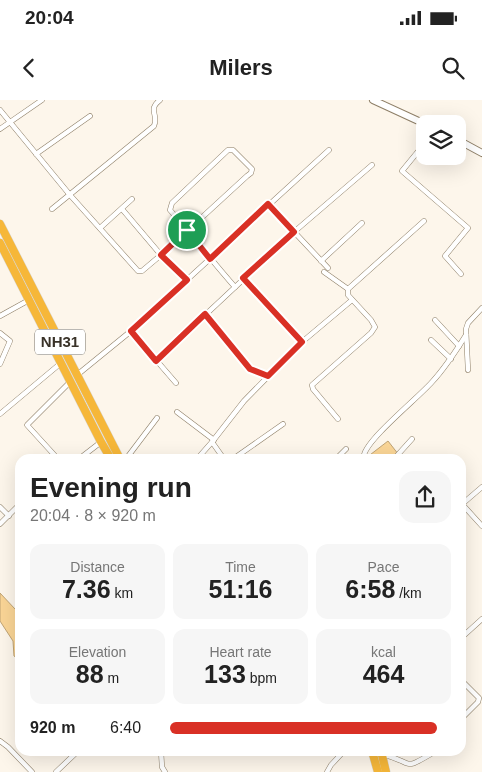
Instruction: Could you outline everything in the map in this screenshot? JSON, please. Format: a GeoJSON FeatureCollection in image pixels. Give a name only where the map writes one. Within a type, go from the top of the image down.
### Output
{"type":"FeatureCollection","features":[{"type":"Feature","properties":{"kind":"highway","name":"NH31"},"geometry":{"type":"LineString","coordinates":[[0,224],[108,454]]}},
{"type":"Feature","properties":{"kind":"highway","name":"NH31"},"geometry":{"type":"LineString","coordinates":[[0,243],[62,363],[74,378],[117,454]]}},
{"type":"Feature","properties":{"kind":"highway"},"geometry":{"type":"LineString","coordinates":[[373,756],[378,772]]}},
{"type":"Feature","properties":{"kind":"highway"},"geometry":{"type":"LineString","coordinates":[[383,756],[386,772]]}},
{"type":"Feature","properties":{"kind":"street"},"geometry":{"type":"LineString","coordinates":[[0,129],[40,100]]}},
{"type":"Feature","properties":{"kind":"street"},"geometry":{"type":"LineString","coordinates":[[52,210],[154,126],[156,119],[153,109],[154,104],[160,100]]}},
{"type":"Feature","properties":{"kind":"street"},"geometry":{"type":"LineString","coordinates":[[373,100],[416,120]]}},
{"type":"Feature","properties":{"kind":"street"},"geometry":{"type":"LineString","coordinates":[[0,110],[70,194],[138,271],[142,271],[161,255],[187,230],[251,173],[252,169],[233,150],[228,150],[170,206],[170,210],[187,230],[210,259],[235,287]]}},
{"type":"Feature","properties":{"kind":"street"},"geometry":{"type":"LineString","coordinates":[[36,154],[90,116]]}},
{"type":"Feature","properties":{"kind":"street"},"geometry":{"type":"LineString","coordinates":[[466,144],[482,152]]}},
{"type":"Feature","properties":{"kind":"street"},"geometry":{"type":"LineString","coordinates":[[53,454],[26,425],[74,378],[131,331],[329,150]]}},
{"type":"Feature","properties":{"kind":"street"},"geometry":{"type":"LineString","coordinates":[[416,154],[402,171],[468,228],[445,256],[461,274]]}},
{"type":"Feature","properties":{"kind":"street"},"geometry":{"type":"LineString","coordinates":[[156,361],[243,278],[372,165]]}},
{"type":"Feature","properties":{"kind":"street"},"geometry":{"type":"LineString","coordinates":[[100,228],[132,199]]}},
{"type":"Feature","properties":{"kind":"street"},"geometry":{"type":"LineString","coordinates":[[268,204],[321,261],[326,270],[348,289]]}},
{"type":"Feature","properties":{"kind":"street"},"geometry":{"type":"LineString","coordinates":[[122,209],[161,255],[187,280]]}},
{"type":"Feature","properties":{"kind":"street"},"geometry":{"type":"LineString","coordinates":[[338,419],[313,389],[312,385],[373,330],[374,323],[348,295],[348,289],[424,220]]}},
{"type":"Feature","properties":{"kind":"street"},"geometry":{"type":"LineString","coordinates":[[321,261],[362,223]]}},
{"type":"Feature","properties":{"kind":"street"},"geometry":{"type":"LineString","coordinates":[[243,278],[302,342]]}},
{"type":"Feature","properties":{"kind":"street"},"geometry":{"type":"LineString","coordinates":[[0,316],[29,300]]}},
{"type":"Feature","properties":{"kind":"street"},"geometry":{"type":"LineString","coordinates":[[201,454],[238,408],[268,376],[302,342],[352,300]]}},
{"type":"Feature","properties":{"kind":"street"},"geometry":{"type":"LineString","coordinates":[[468,370],[466,335],[468,323],[482,308]]}},
{"type":"Feature","properties":{"kind":"street"},"geometry":{"type":"LineString","coordinates":[[205,314],[250,369],[268,376]]}},
{"type":"Feature","properties":{"kind":"street"},"geometry":{"type":"LineString","coordinates":[[435,320],[459,346]]}},
{"type":"Feature","properties":{"kind":"street"},"geometry":{"type":"LineString","coordinates":[[131,331],[176,383]]}},
{"type":"Feature","properties":{"kind":"street"},"geometry":{"type":"LineString","coordinates":[[0,333],[10,341],[0,364]]}},
{"type":"Feature","properties":{"kind":"street"},"geometry":{"type":"LineString","coordinates":[[364,454],[367,447],[430,384],[466,335]]}},
{"type":"Feature","properties":{"kind":"street"},"geometry":{"type":"LineString","coordinates":[[432,340],[450,359]]}},
{"type":"Feature","properties":{"kind":"street"},"geometry":{"type":"LineString","coordinates":[[0,414],[62,363]]}},
{"type":"Feature","properties":{"kind":"street"},"geometry":{"type":"LineString","coordinates":[[177,412],[213,441],[221,454]]}},
{"type":"Feature","properties":{"kind":"street"},"geometry":{"type":"LineString","coordinates":[[130,454],[157,418]]}},
{"type":"Feature","properties":{"kind":"street"},"geometry":{"type":"LineString","coordinates":[[240,454],[283,424]]}},
{"type":"Feature","properties":{"kind":"street"},"geometry":{"type":"LineString","coordinates":[[398,454],[412,439]]}},
{"type":"Feature","properties":{"kind":"street"},"geometry":{"type":"LineString","coordinates":[[85,454],[101,442]]}},
{"type":"Feature","properties":{"kind":"street"},"geometry":{"type":"LineString","coordinates":[[341,454],[346,449]]}},
{"type":"Feature","properties":{"kind":"street"},"geometry":{"type":"LineString","coordinates":[[466,501],[482,488]]}},
{"type":"Feature","properties":{"kind":"street"},"geometry":{"type":"LineString","coordinates":[[0,507],[8,516]]}},
{"type":"Feature","properties":{"kind":"street"},"geometry":{"type":"LineString","coordinates":[[466,508],[482,526]]}},
{"type":"Feature","properties":{"kind":"street"},"geometry":{"type":"LineString","coordinates":[[0,524],[15,509]]}},
{"type":"Feature","properties":{"kind":"street"},"geometry":{"type":"LineString","coordinates":[[466,633],[482,619]]}},
{"type":"Feature","properties":{"kind":"street"},"geometry":{"type":"LineString","coordinates":[[466,685],[479,698],[478,702],[466,714]]}},
{"type":"Feature","properties":{"kind":"street"},"geometry":{"type":"LineString","coordinates":[[0,741],[15,754]]}},
{"type":"Feature","properties":{"kind":"street"},"geometry":{"type":"LineString","coordinates":[[17,756],[32,772]]}},
{"type":"Feature","properties":{"kind":"street"},"geometry":{"type":"LineString","coordinates":[[56,772],[73,756]]}},
{"type":"Feature","properties":{"kind":"street"},"geometry":{"type":"LineString","coordinates":[[161,756],[164,772]]}},
{"type":"Feature","properties":{"kind":"street"},"geometry":{"type":"LineString","coordinates":[[327,772],[339,756]]}},
{"type":"Feature","properties":{"kind":"street"},"geometry":{"type":"LineString","coordinates":[[390,756],[407,769]]}},
{"type":"Feature","properties":{"kind":"street"},"geometry":{"type":"LineString","coordinates":[[418,769],[431,756]]}},
{"type":"Feature","properties":{"kind":"shaded area"},"geometry":{"type":"Polygon","coordinates":[[[388,441],[398,454],[371,454],[388,441]]]}},
{"type":"Feature","properties":{"kind":"shaded area"},"geometry":{"type":"Polygon","coordinates":[[[0,593],[15,609],[15,657],[13,641],[0,621],[0,593]]]}},
{"type":"Feature","properties":{"kind":"route"},"geometry":{"type":"LineString","coordinates":[[268,204],[294,232],[243,278],[302,342],[268,376],[250,369],[205,314],[156,361],[131,331],[187,280],[161,255],[187,230],[210,259],[268,204]]}}]}
